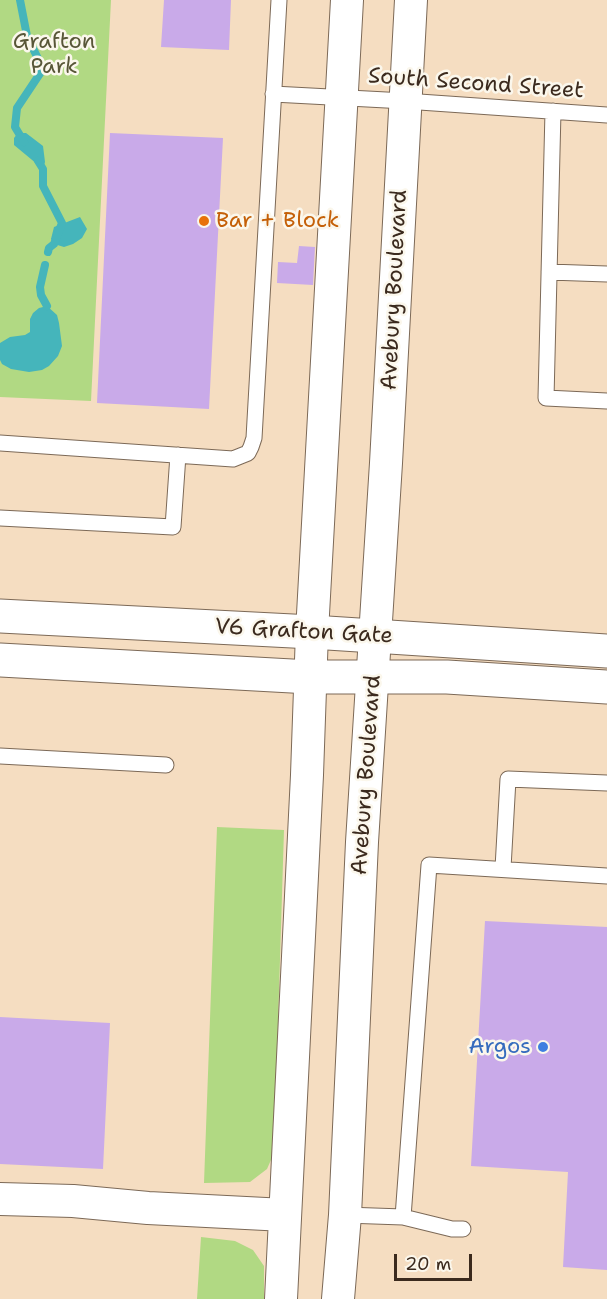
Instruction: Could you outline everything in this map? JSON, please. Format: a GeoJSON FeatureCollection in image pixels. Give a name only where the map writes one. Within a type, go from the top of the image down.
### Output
{"type":"FeatureCollection","features":[{"type":"Feature","properties":{"kind":"street"},"geometry":{"type":"LineString","coordinates":[[281,1299],[312,632],[347,0]]}},
{"type":"Feature","properties":{"kind":"street","name":"Avebury Boulevard"},"geometry":{"type":"LineString","coordinates":[[338,1299],[345,1215],[362,842],[374,677],[411,0]]}},
{"type":"Feature","properties":{"kind":"street","name":"V6 Grafton Gate"},"geometry":{"type":"LineString","coordinates":[[0,616],[312,632],[607,651]]}},
{"type":"Feature","properties":{"kind":"street","name":"V6 Grafton Gate"},"geometry":{"type":"LineString","coordinates":[[0,660],[310,677],[447,677],[607,687]]}},
{"type":"Feature","properties":{"kind":"street"},"geometry":{"type":"LineString","coordinates":[[0,1199],[73,1201],[285,1215]]}},
{"type":"Feature","properties":{"kind":"lane"},"geometry":{"type":"LineString","coordinates":[[0,444],[233,459],[248,453],[254,438],[279,0]]}},
{"type":"Feature","properties":{"kind":"lane","name":"South Second Street"},"geometry":{"type":"LineString","coordinates":[[273,94],[607,115]]}},
{"type":"Feature","properties":{"kind":"lane"},"geometry":{"type":"LineString","coordinates":[[553,111],[546,398],[607,402]]}},
{"type":"Feature","properties":{"kind":"lane"},"geometry":{"type":"LineString","coordinates":[[549,272],[607,274]]}},
{"type":"Feature","properties":{"kind":"lane"},"geometry":{"type":"LineString","coordinates":[[0,518],[173,527],[178,455]]}},
{"type":"Feature","properties":{"kind":"lane"},"geometry":{"type":"LineString","coordinates":[[0,756],[166,765]]}},
{"type":"Feature","properties":{"kind":"lane"},"geometry":{"type":"LineString","coordinates":[[504,868],[508,779],[607,783]]}},
{"type":"Feature","properties":{"kind":"lane"},"geometry":{"type":"LineString","coordinates":[[403,1216],[429,865],[607,876]]}},
{"type":"Feature","properties":{"kind":"lane"},"geometry":{"type":"LineString","coordinates":[[345,1215],[403,1216],[452,1229],[464,1229]]}},
{"type":"Feature","properties":{"kind":"green space","name":"Grafton Park"},"geometry":{"type":"Polygon","coordinates":[[[0,0],[111,0],[91,401],[0,397],[0,0]]]}},
{"type":"Feature","properties":{"kind":"green space"},"geometry":{"type":"Polygon","coordinates":[[[217,827],[284,830],[274,1153],[267,1169],[250,1182],[204,1183],[217,827]]]}},
{"type":"Feature","properties":{"kind":"green space"},"geometry":{"type":"Polygon","coordinates":[[[201,1237],[235,1241],[253,1250],[264,1266],[264,1299],[197,1299],[201,1237]]]}},
{"type":"Feature","properties":{"kind":"water"},"geometry":{"type":"Polygon","coordinates":[[[18,133],[26,133],[43,146],[45,162],[43,169],[14,145],[14,138],[18,133]]]}},
{"type":"Feature","properties":{"kind":"water"},"geometry":{"type":"Polygon","coordinates":[[[80,217],[87,229],[82,238],[64,247],[54,244],[51,239],[54,227],[80,217]]]}},
{"type":"Feature","properties":{"kind":"water"},"geometry":{"type":"Polygon","coordinates":[[[47,306],[57,315],[59,323],[62,346],[58,356],[42,370],[29,372],[11,369],[2,364],[0,343],[10,337],[30,332],[30,319],[33,313],[47,306]]]}},
{"type":"Feature","properties":{"kind":"building"},"geometry":{"type":"Polygon","coordinates":[[[164,0],[231,0],[229,50],[161,47],[164,0]]]}},
{"type":"Feature","properties":{"kind":"building"},"geometry":{"type":"Polygon","coordinates":[[[110,133],[223,138],[209,409],[97,403],[110,133]]]}},
{"type":"Feature","properties":{"kind":"building"},"geometry":{"type":"Polygon","coordinates":[[[299,246],[315,247],[313,285],[277,283],[278,262],[297,263],[299,246]]]}},
{"type":"Feature","properties":{"kind":"building","name":"Argos"},"geometry":{"type":"Polygon","coordinates":[[[485,921],[607,927],[607,1270],[563,1267],[568,1172],[471,1166],[485,921]]]}},
{"type":"Feature","properties":{"kind":"building"},"geometry":{"type":"Polygon","coordinates":[[[0,1017],[110,1023],[103,1169],[0,1164],[0,1017]]]}},
{"type":"Feature","properties":{"kind":"waterway"},"geometry":{"type":"LineString","coordinates":[[20,0],[27,36],[43,69],[17,108],[15,127],[24,142]]}},
{"type":"Feature","properties":{"kind":"waterway"},"geometry":{"type":"LineString","coordinates":[[38,161],[43,169],[43,186],[62,223],[54,244],[48,252]]}},
{"type":"Feature","properties":{"kind":"waterway"},"geometry":{"type":"LineString","coordinates":[[45,265],[40,287],[41,295],[47,306]]}},
{"type":"Feature","properties":{"kind":"place","name":"Bar + Block"},"geometry":{"type":"Point","coordinates":[204,221]}},
{"type":"Feature","properties":{"kind":"place","name":"Argos"},"geometry":{"type":"Point","coordinates":[543,1047]}}]}
